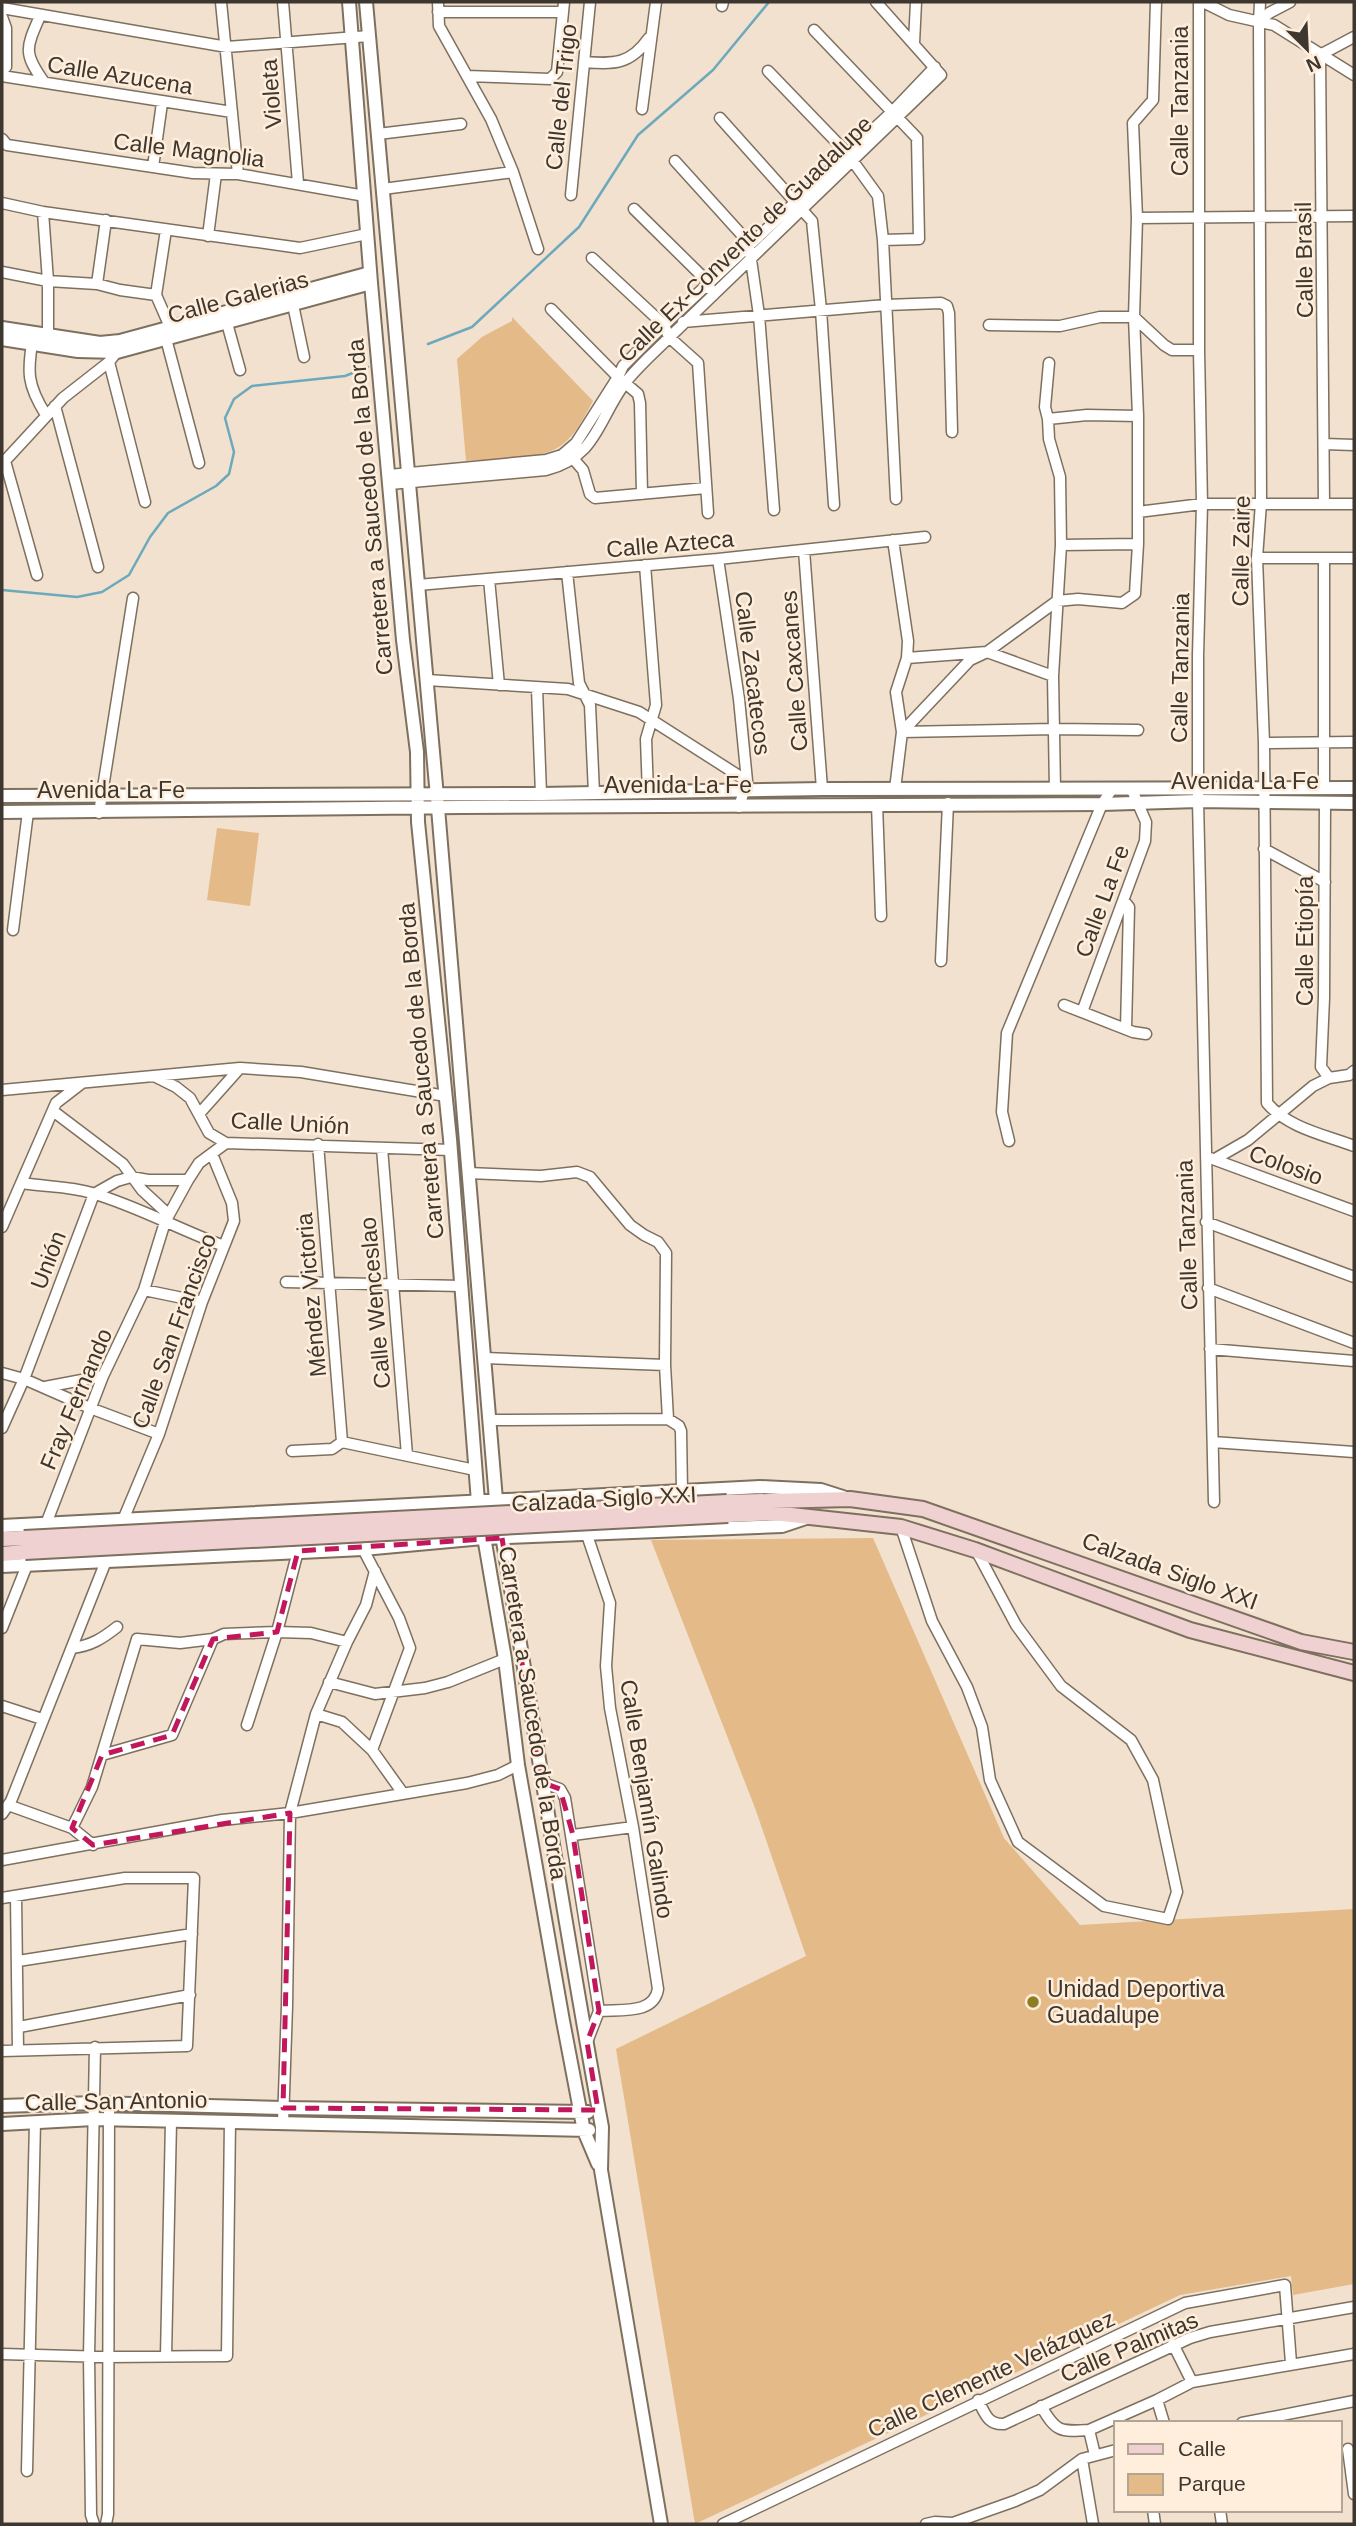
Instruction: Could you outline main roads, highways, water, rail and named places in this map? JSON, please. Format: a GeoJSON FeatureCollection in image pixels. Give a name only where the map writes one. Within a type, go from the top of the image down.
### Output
{"type":"FeatureCollection","features":[{"type":"Feature","properties":{"kind":"main road","name":"Calzada Siglo XXI"},"geometry":{"type":"LineString","coordinates":[[2,1539],[25,1552],[850,1499],[902,1504],[947,1516],[1301,1642],[1354,1653]]}},
{"type":"Feature","properties":{"kind":"main road","name":"Calzada Siglo XXI"},"geometry":{"type":"LineString","coordinates":[[2,1554],[506,1514],[727,1508],[901,1527],[975,1550],[1190,1630],[1354,1673]]}},
{"type":"Feature","properties":{"kind":"waterway"},"geometry":{"type":"LineString","coordinates":[[428,344],[472,327],[579,227],[638,135],[713,70],[769,2]]}},
{"type":"Feature","properties":{"kind":"waterway"},"geometry":{"type":"LineString","coordinates":[[2,590],[77,597],[102,592],[129,575],[150,537],[168,513],[216,486],[229,474],[234,452],[225,418],[234,399],[252,386],[345,376],[368,367]]}},
{"type":"Feature","properties":{"kind":"place","name":"Unidad Deportiva Guadalupe"},"geometry":{"type":"Point","coordinates":[1033,2002]}}]}
